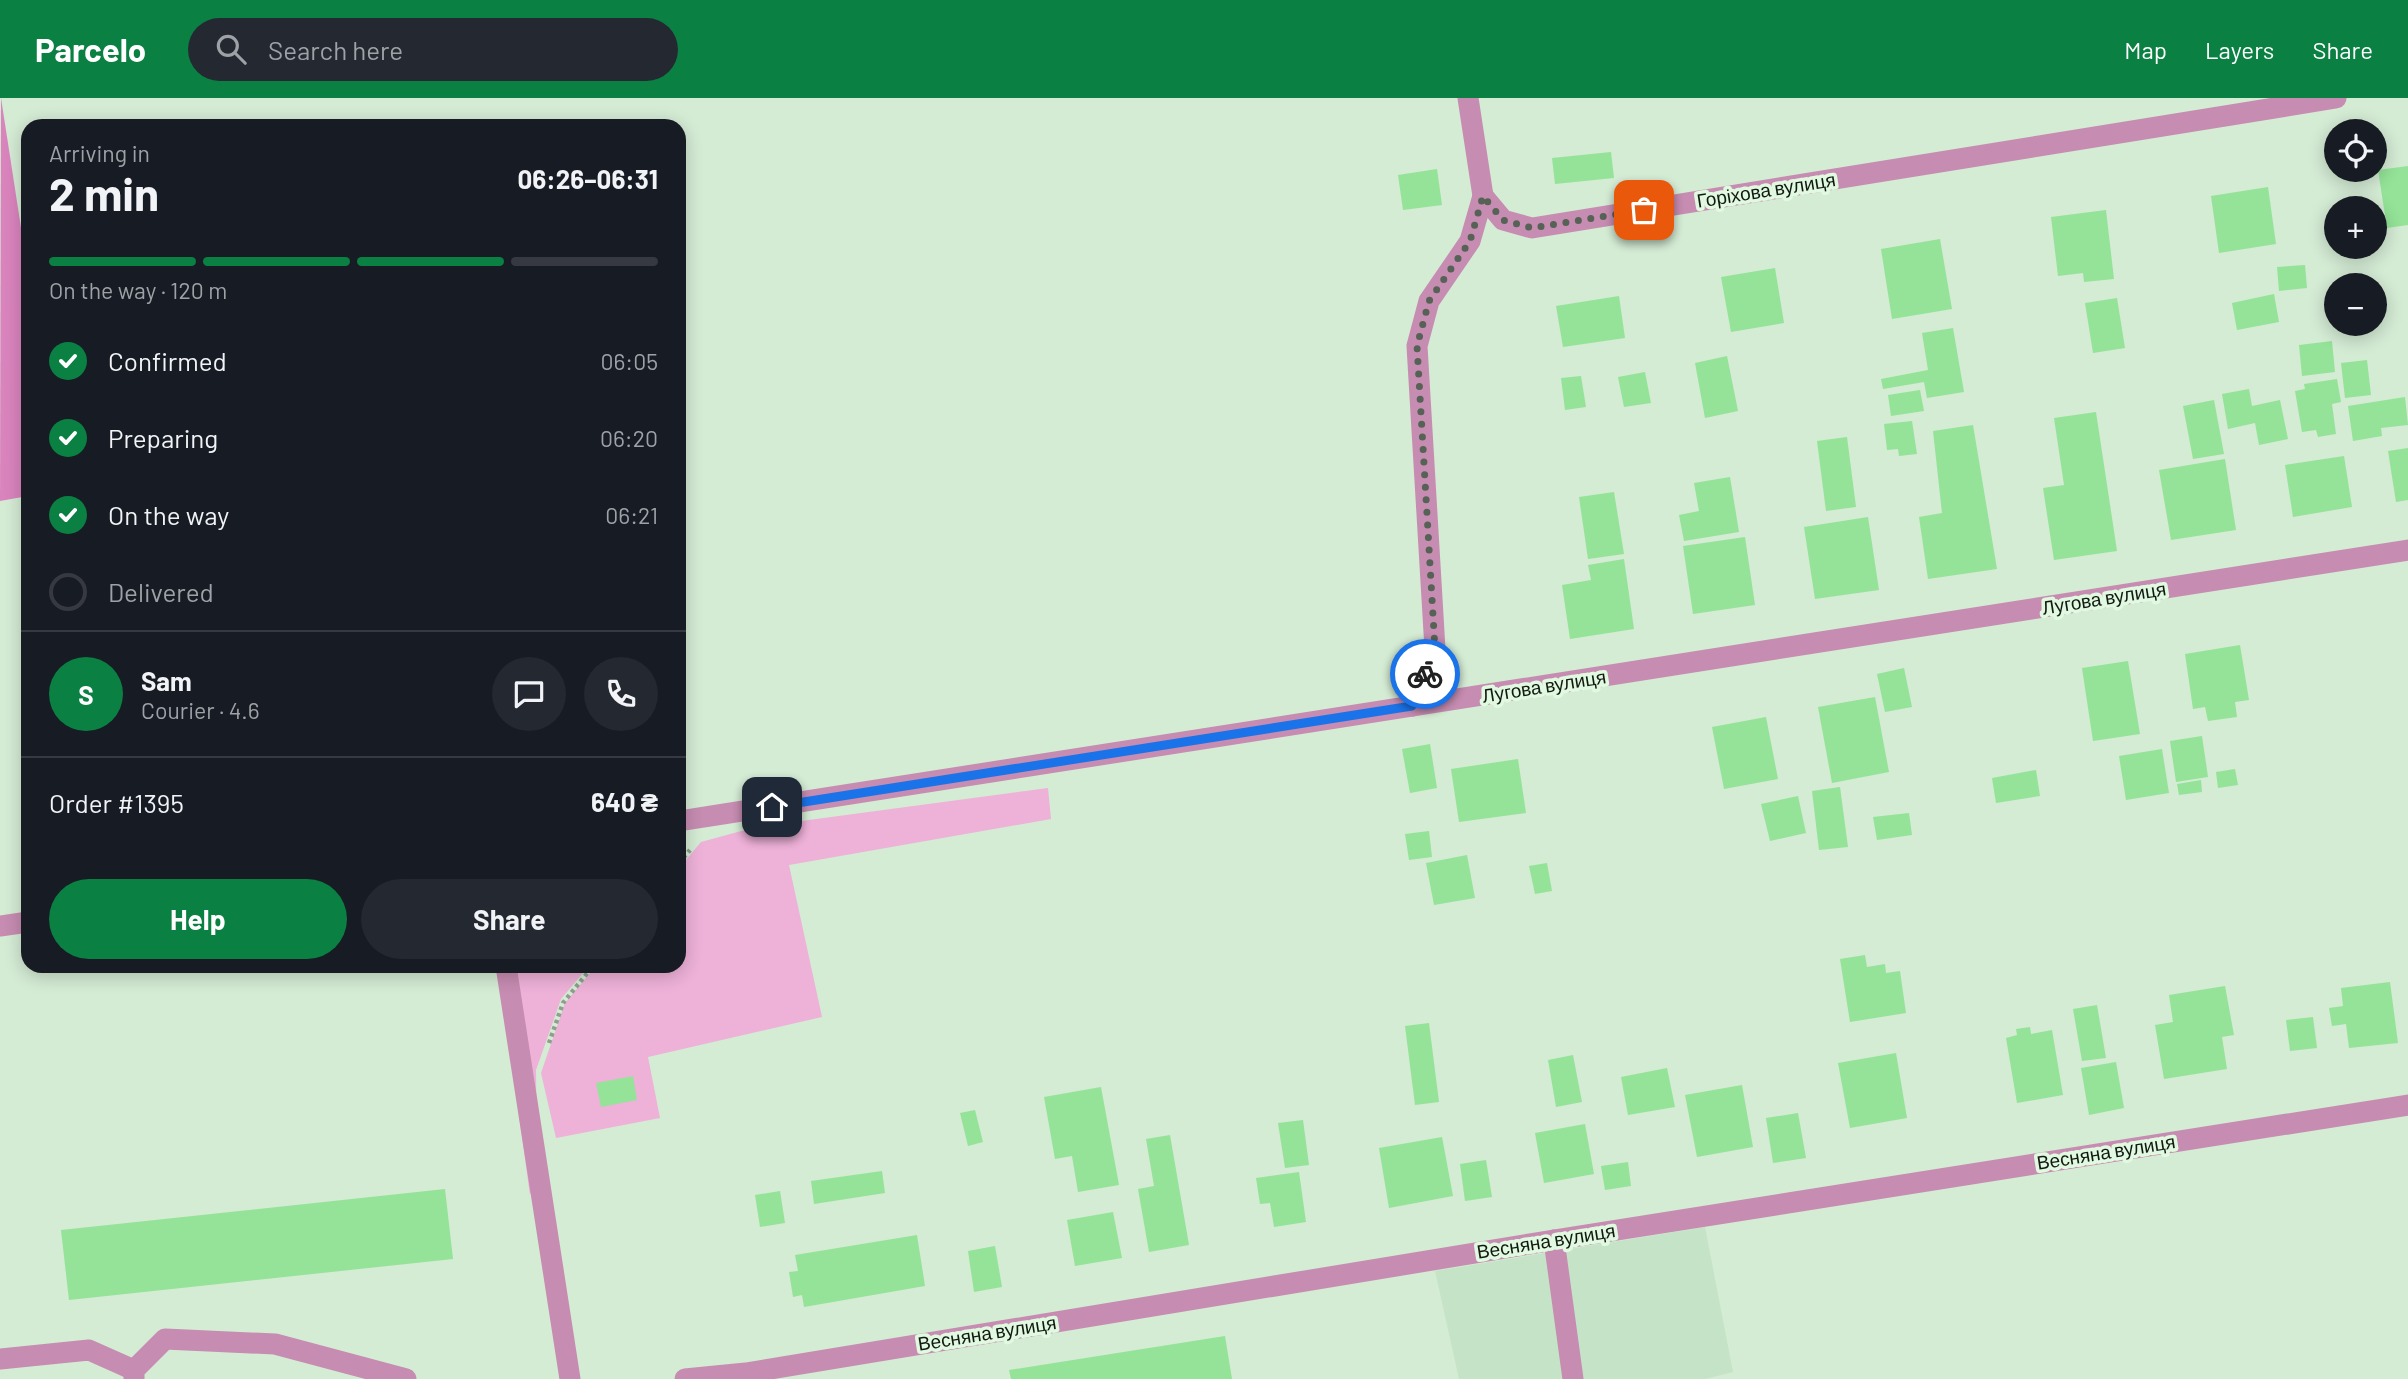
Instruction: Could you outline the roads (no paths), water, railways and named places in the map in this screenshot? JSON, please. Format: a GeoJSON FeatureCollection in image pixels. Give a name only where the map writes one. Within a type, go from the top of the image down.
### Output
{"type":"FeatureCollection","features":[{"type":"Feature","properties":{"kind":"street"},"geometry":{"type":"LineString","coordinates":[[1412,706],[1435,649],[1417,346],[1429,301],[1470,241],[1483,196],[1468,98]]}},
{"type":"Feature","properties":{"kind":"street","name":"Горіхова вулиця"},"geometry":{"type":"LineString","coordinates":[[1483,196],[1503,220],[1532,228],[2260,104],[2336,98]]}},
{"type":"Feature","properties":{"kind":"street","name":"Лугова вулиця"},"geometry":{"type":"LineString","coordinates":[[686,820],[2408,550]]}},
{"type":"Feature","properties":{"kind":"street"},"geometry":{"type":"LineString","coordinates":[[0,926],[21,923]]}},
{"type":"Feature","properties":{"kind":"street"},"geometry":{"type":"LineString","coordinates":[[507,973],[570,1379]]}},
{"type":"Feature","properties":{"kind":"street","name":"Весняна вулиця"},"geometry":{"type":"LineString","coordinates":[[685,1379],[746,1373],[1553,1240],[2408,1105]]}},
{"type":"Feature","properties":{"kind":"street"},"geometry":{"type":"LineString","coordinates":[[1553,1240],[1573,1379]]}},
{"type":"Feature","properties":{"kind":"street"},"geometry":{"type":"LineString","coordinates":[[0,1359],[89,1350],[134,1374],[165,1339],[275,1344],[406,1379]]}}]}
